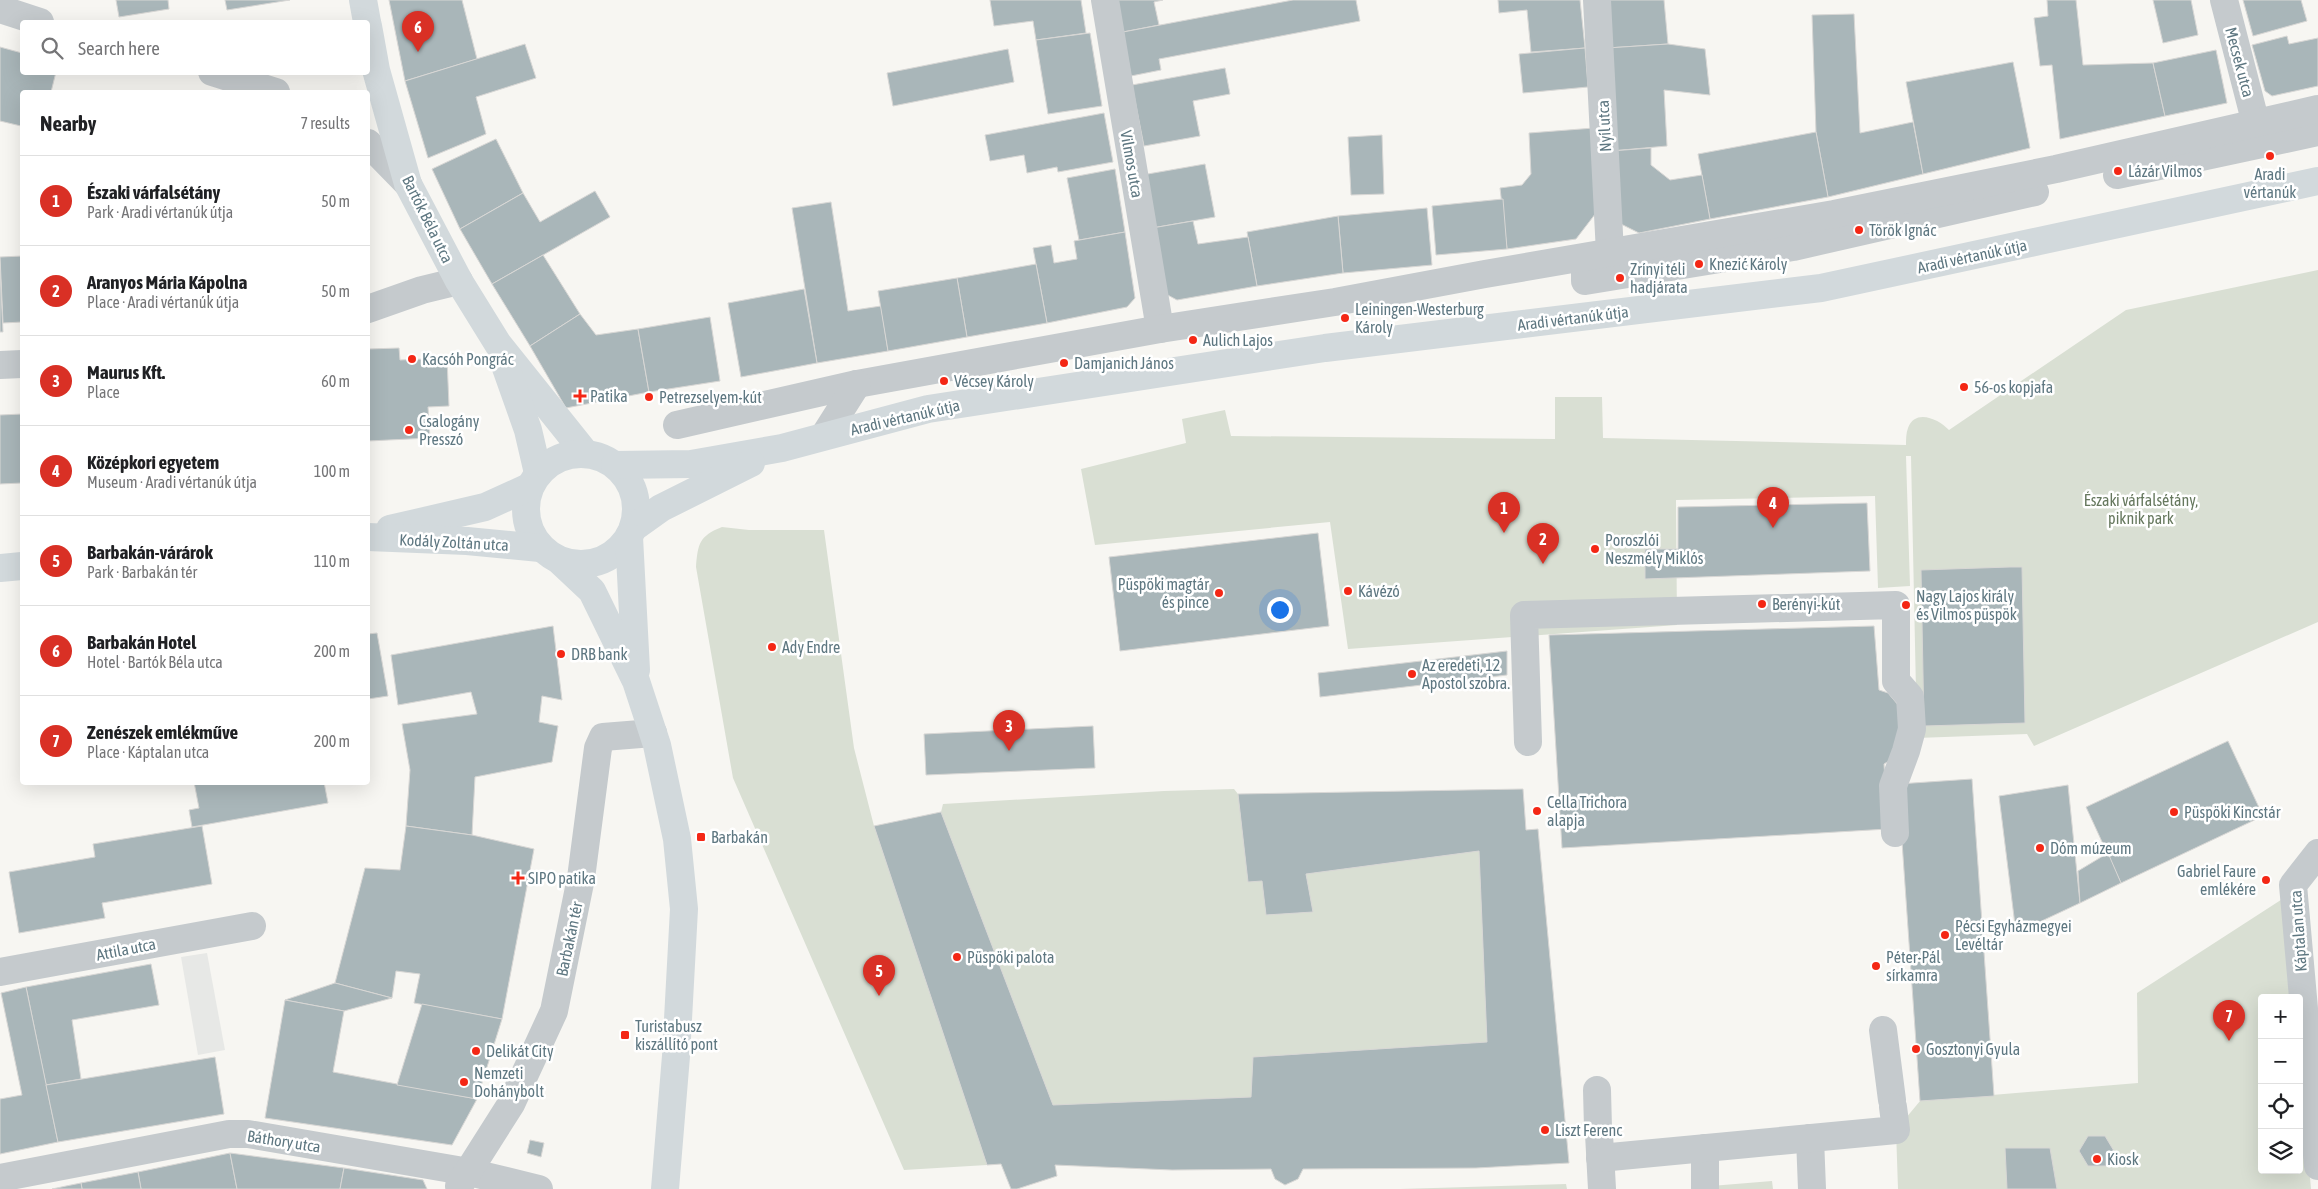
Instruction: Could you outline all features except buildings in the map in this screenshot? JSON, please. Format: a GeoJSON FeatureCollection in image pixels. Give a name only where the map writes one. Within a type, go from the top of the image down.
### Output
{"type":"FeatureCollection","features":[{"type":"Feature","properties":{"kind":"street","name":"Bartók Béla utca"},"geometry":{"type":"LineString","coordinates":[[363,0],[366,20]]}},
{"type":"Feature","properties":{"kind":"street","name":"Vilmos utca"},"geometry":{"type":"LineString","coordinates":[[1105,0],[1160,329]]}},
{"type":"Feature","properties":{"kind":"street","name":"Nyíl utca"},"geometry":{"type":"LineString","coordinates":[[1597,0],[1597,255],[1585,281],[1793,247],[2318,132]]}},
{"type":"Feature","properties":{"kind":"street","name":"Mecsek utca"},"geometry":{"type":"LineString","coordinates":[[2224,0],[2256,124]]}},
{"type":"Feature","properties":{"kind":"street"},"geometry":{"type":"LineString","coordinates":[[0,9],[34,20]]}},
{"type":"Feature","properties":{"kind":"street","name":"Bartók Béla utca"},"geometry":{"type":"LineString","coordinates":[[370,39],[376,70],[408,184],[459,281],[498,344],[586,454]]}},
{"type":"Feature","properties":{"kind":"street"},"geometry":{"type":"LineString","coordinates":[[222,75],[270,90]]}},
{"type":"Feature","properties":{"kind":"street"},"geometry":{"type":"LineString","coordinates":[[677,425],[857,384],[1160,329],[1335,302],[1911,198],[2056,169],[2318,109]]}},
{"type":"Feature","properties":{"kind":"street"},"geometry":{"type":"LineString","coordinates":[[370,145],[408,184]]}},
{"type":"Feature","properties":{"kind":"street","name":"Aradi vértanúk útja"},"geometry":{"type":"LineString","coordinates":[[615,465],[691,464],[782,448],[928,409],[1324,348],[1821,288],[2318,181]]}},
{"type":"Feature","properties":{"kind":"street"},"geometry":{"type":"LineString","coordinates":[[370,308],[422,290],[459,281]]}},
{"type":"Feature","properties":{"kind":"street","name":"Bartók Béla utca"},"geometry":{"type":"LineString","coordinates":[[498,344],[528,430],[534,480]]}},
{"type":"Feature","properties":{"kind":"street"},"geometry":{"type":"LineString","coordinates":[[0,364],[20,364]]}},
{"type":"Feature","properties":{"kind":"street","name":"Aradi vértanúk útja"},"geometry":{"type":"LineString","coordinates":[[824,436],[857,384]]}},
{"type":"Feature","properties":{"kind":"street","name":"Aradi vértanúk útja"},"geometry":{"type":"LineString","coordinates":[[631,532],[660,508],[782,448]]}},
{"type":"Feature","properties":{"kind":"street"},"geometry":{"type":"LineString","coordinates":[[636,681],[631,532],[636,511],[634,494],[627,478],[615,465],[601,458],[586,454],[568,455],[552,462],[534,480],[525,503],[526,519],[531,534],[550,554],[592,591],[636,681],[653,733],[677,839],[684,909],[676,1056],[665,1189]]}},
{"type":"Feature","properties":{"kind":"street","name":"Kodály Zoltán utca"},"geometry":{"type":"LineString","coordinates":[[370,535],[485,507],[534,480]]}},
{"type":"Feature","properties":{"kind":"street"},"geometry":{"type":"LineString","coordinates":[[550,554],[574,564],[590,564],[606,559],[619,549],[631,532]]}},
{"type":"Feature","properties":{"kind":"street","name":"Kodály Zoltán utca"},"geometry":{"type":"LineString","coordinates":[[370,535],[467,541],[550,554]]}},
{"type":"Feature","properties":{"kind":"street"},"geometry":{"type":"LineString","coordinates":[[0,568],[20,566]]}},
{"type":"Feature","properties":{"kind":"street"},"geometry":{"type":"LineString","coordinates":[[1528,742],[1524,615],[1896,606],[1896,681],[1910,697],[1912,729],[1893,786],[1895,833]]}},
{"type":"Feature","properties":{"kind":"street","name":"Barbakán tér"},"geometry":{"type":"LineString","coordinates":[[463,1180],[511,1104],[554,1011],[581,878],[598,748],[603,737],[653,733]]}},
{"type":"Feature","properties":{"kind":"street","name":"Káptalan utca"},"geometry":{"type":"LineString","coordinates":[[2318,853],[2292,885],[2318,1166]]}},
{"type":"Feature","properties":{"kind":"street","name":"Attila utca"},"geometry":{"type":"LineString","coordinates":[[0,972],[252,926]]}},
{"type":"Feature","properties":{"kind":"street"},"geometry":{"type":"LineString","coordinates":[[1599,1140],[1704,1148],[1896,1130],[1883,1030]]}},
{"type":"Feature","properties":{"kind":"street"},"geometry":{"type":"LineString","coordinates":[[1597,1090],[1602,1189]]}},
{"type":"Feature","properties":{"kind":"street","name":"Báthory utca"},"geometry":{"type":"LineString","coordinates":[[0,1178],[229,1134],[248,1134],[463,1180],[538,1189]]}},
{"type":"Feature","properties":{"kind":"street"},"geometry":{"type":"LineString","coordinates":[[1810,1138],[1812,1189]]}},
{"type":"Feature","properties":{"kind":"street"},"geometry":{"type":"LineString","coordinates":[[1704,1148],[1705,1189]]}},
{"type":"Feature","properties":{"kind":"shaded area"},"geometry":{"type":"Polygon","coordinates":[[[207,953],[225,1050],[198,1055],[181,957],[207,953]]]}},
{"type":"Feature","properties":{"kind":"green space","name":"Északi várfalsétány, piknik park"},"geometry":{"type":"Polygon","coordinates":[[[2318,270],[2318,622],[2034,746],[2027,734],[1917,738],[1911,456],[1906,456],[1910,586],[1878,588],[1875,496],[1676,500],[1677,625],[1348,649],[1330,522],[1095,545],[1081,469],[1186,443],[1182,419],[1225,410],[1231,436],[1555,439],[1555,397],[1602,397],[1603,438],[1906,445],[1908,428],[1916,418],[1927,417],[1933,419],[1949,430],[2126,310],[2318,270]]]}},
{"type":"Feature","properties":{"kind":"green space"},"geometry":{"type":"Polygon","coordinates":[[[722,527],[749,530],[824,530],[854,748],[874,826],[987,1165],[904,1170],[733,778],[696,567],[701,542],[714,530],[722,527]]]}},
{"type":"Feature","properties":{"kind":"green space"},"geometry":{"type":"Polygon","coordinates":[[[1234,789],[1238,794],[1248,881],[1262,881],[1266,915],[1313,912],[1306,874],[1479,851],[1487,1042],[1253,1057],[1251,1097],[1053,1105],[941,812],[943,804],[1164,791],[1234,789]]]}},
{"type":"Feature","properties":{"kind":"green space"},"geometry":{"type":"Polygon","coordinates":[[[2287,896],[2295,994],[2258,994],[2258,1174],[2303,1174],[2303,1095],[2311,1189],[1898,1189],[1896,1130],[1920,1101],[2138,1083],[2137,993],[2287,896]]]}},
{"type":"Feature","properties":{"kind":"green space"},"geometry":{"type":"Polygon","coordinates":[[[1772,1181],[1773,1189],[1712,1189],[1711,1186],[1772,1181]]]}},
{"type":"Feature","properties":{"kind":"green space"},"geometry":{"type":"Polygon","coordinates":[[[1566,1184],[1567,1189],[1400,1189],[1566,1184]]]}},
{"type":"Feature","properties":{"kind":"place","name":"Barbakán Hotel"},"geometry":{"type":"Point","coordinates":[418,52]}},
{"type":"Feature","properties":{"kind":"place","name":"Aradi vértanúk"},"geometry":{"type":"Point","coordinates":[2270,156]}},
{"type":"Feature","properties":{"kind":"place","name":"Lázár Vilmos"},"geometry":{"type":"Point","coordinates":[2118,171]}},
{"type":"Feature","properties":{"kind":"place","name":"Török Ignác"},"geometry":{"type":"Point","coordinates":[1859,230]}},
{"type":"Feature","properties":{"kind":"place","name":"Knezić Károly"},"geometry":{"type":"Point","coordinates":[1699,264]}},
{"type":"Feature","properties":{"kind":"place","name":"Zrínyi téli hadjárata"},"geometry":{"type":"Point","coordinates":[1620,278]}},
{"type":"Feature","properties":{"kind":"place","name":"Leiningen-Westerburg Károly"},"geometry":{"type":"Point","coordinates":[1345,318]}},
{"type":"Feature","properties":{"kind":"place","name":"Aulich Lajos"},"geometry":{"type":"Point","coordinates":[1193,340]}},
{"type":"Feature","properties":{"kind":"place","name":"Kacsóh Pongrác"},"geometry":{"type":"Point","coordinates":[412,359]}},
{"type":"Feature","properties":{"kind":"place","name":"Damjanich János"},"geometry":{"type":"Point","coordinates":[1064,363]}},
{"type":"Feature","properties":{"kind":"place","name":"Vécsey Károly"},"geometry":{"type":"Point","coordinates":[944,381]}},
{"type":"Feature","properties":{"kind":"place","name":"56-os kopjafa"},"geometry":{"type":"Point","coordinates":[1964,387]}},
{"type":"Feature","properties":{"kind":"place","name":"Patika"},"geometry":{"type":"Point","coordinates":[580,396]}},
{"type":"Feature","properties":{"kind":"place","name":"Petrezselyem-kút"},"geometry":{"type":"Point","coordinates":[649,397]}},
{"type":"Feature","properties":{"kind":"place","name":"Csalogány Presszó"},"geometry":{"type":"Point","coordinates":[409,430]}},
{"type":"Feature","properties":{"kind":"place","name":"Középkori egyetem"},"geometry":{"type":"Point","coordinates":[1773,528]}},
{"type":"Feature","properties":{"kind":"place","name":"Északi várfalsétány"},"geometry":{"type":"Point","coordinates":[1504,533]}},
{"type":"Feature","properties":{"kind":"place","name":"Poroszlói Neszmély Miklós"},"geometry":{"type":"Point","coordinates":[1595,549]}},
{"type":"Feature","properties":{"kind":"place","name":"Aranyos Mária Kápolna"},"geometry":{"type":"Point","coordinates":[1543,564]}},
{"type":"Feature","properties":{"kind":"place","name":"Kávézó"},"geometry":{"type":"Point","coordinates":[1348,591]}},
{"type":"Feature","properties":{"kind":"place","name":"Püspöki magtár és pince"},"geometry":{"type":"Point","coordinates":[1219,593]}},
{"type":"Feature","properties":{"kind":"place","name":"Berényi-kút"},"geometry":{"type":"Point","coordinates":[1762,604]}},
{"type":"Feature","properties":{"kind":"place","name":"Nagy Lajos király és Vilmos püspök"},"geometry":{"type":"Point","coordinates":[1906,605]}},
{"type":"Feature","properties":{"kind":"place","name":"Ady Endre"},"geometry":{"type":"Point","coordinates":[772,647]}},
{"type":"Feature","properties":{"kind":"place","name":"DRB bank"},"geometry":{"type":"Point","coordinates":[561,654]}},
{"type":"Feature","properties":{"kind":"place","name":"Az eredeti, 12 Apostol szobra."},"geometry":{"type":"Point","coordinates":[1412,674]}},
{"type":"Feature","properties":{"kind":"place","name":"Maurus Kft."},"geometry":{"type":"Point","coordinates":[1009,751]}},
{"type":"Feature","properties":{"kind":"place","name":"Cella Trichora alapja"},"geometry":{"type":"Point","coordinates":[1537,811]}},
{"type":"Feature","properties":{"kind":"place","name":"Püspöki Kincstár"},"geometry":{"type":"Point","coordinates":[2174,812]}},
{"type":"Feature","properties":{"kind":"place","name":"Barbakán"},"geometry":{"type":"Point","coordinates":[701,837]}},
{"type":"Feature","properties":{"kind":"place","name":"Dóm múzeum"},"geometry":{"type":"Point","coordinates":[2040,848]}},
{"type":"Feature","properties":{"kind":"place","name":"SIPO patika"},"geometry":{"type":"Point","coordinates":[518,878]}},
{"type":"Feature","properties":{"kind":"place","name":"Gabriel Faure emlékére"},"geometry":{"type":"Point","coordinates":[2266,880]}},
{"type":"Feature","properties":{"kind":"place","name":"Pécsi Egyházmegyei Levéltár"},"geometry":{"type":"Point","coordinates":[1945,935]}},
{"type":"Feature","properties":{"kind":"place","name":"Püspöki palota"},"geometry":{"type":"Point","coordinates":[957,957]}},
{"type":"Feature","properties":{"kind":"place","name":"Péter-Pál sírkamra"},"geometry":{"type":"Point","coordinates":[1876,966]}},
{"type":"Feature","properties":{"kind":"place","name":"Barbakán-várárok"},"geometry":{"type":"Point","coordinates":[879,996]}},
{"type":"Feature","properties":{"kind":"place","name":"Turistabusz kiszállító pont"},"geometry":{"type":"Point","coordinates":[625,1035]}},
{"type":"Feature","properties":{"kind":"place","name":"Zenészek emlékműve"},"geometry":{"type":"Point","coordinates":[2229,1041]}},
{"type":"Feature","properties":{"kind":"place","name":"Gosztonyi Gyula"},"geometry":{"type":"Point","coordinates":[1916,1049]}},
{"type":"Feature","properties":{"kind":"place","name":"Delikát City"},"geometry":{"type":"Point","coordinates":[476,1051]}},
{"type":"Feature","properties":{"kind":"place","name":"Nemzeti Dohánybolt"},"geometry":{"type":"Point","coordinates":[464,1082]}},
{"type":"Feature","properties":{"kind":"place","name":"Liszt Ferenc"},"geometry":{"type":"Point","coordinates":[1545,1130]}},
{"type":"Feature","properties":{"kind":"place","name":"Kiosk"},"geometry":{"type":"Point","coordinates":[2097,1159]}}]}
